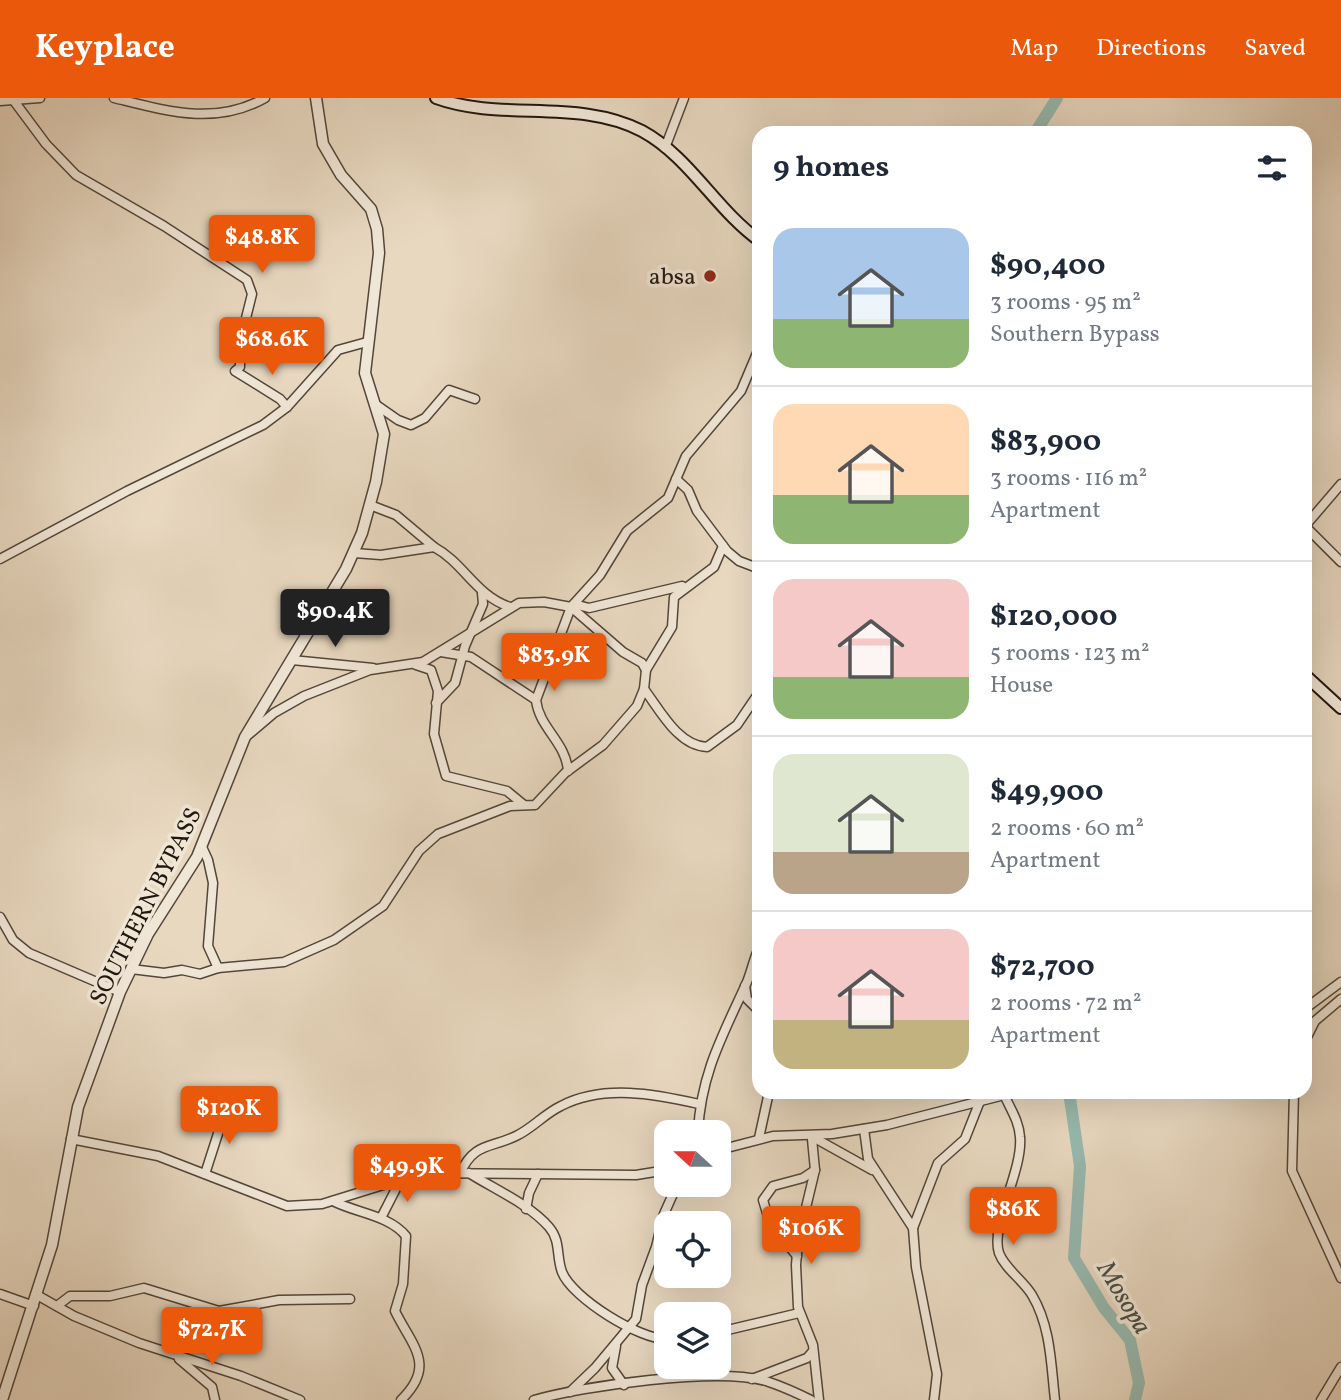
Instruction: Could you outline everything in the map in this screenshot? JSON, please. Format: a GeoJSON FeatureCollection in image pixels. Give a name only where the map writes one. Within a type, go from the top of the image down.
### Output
{"type":"FeatureCollection","features":[{"type":"Feature","properties":{"kind":"main road"},"geometry":{"type":"LineString","coordinates":[[436,98],[472,108],[576,112],[606,117],[644,131],[682,162],[743,229],[752,235]]}},
{"type":"Feature","properties":{"kind":"main road"},"geometry":{"type":"LineString","coordinates":[[1312,681],[1341,708]]}},
{"type":"Feature","properties":{"kind":"street"},"geometry":{"type":"LineString","coordinates":[[0,101],[40,98]]}},
{"type":"Feature","properties":{"kind":"street"},"geometry":{"type":"LineString","coordinates":[[114,98],[174,113],[204,116],[246,107],[265,98]]}},
{"type":"Feature","properties":{"kind":"street","name":"SOUTHERN BYPASS"},"geometry":{"type":"LineString","coordinates":[[2,1400],[35,1300],[57,1220],[82,1094],[120,992],[155,921],[202,847],[245,737],[354,552],[370,505],[384,447],[382,424],[365,373],[377,265],[377,229],[371,209],[341,175],[323,144],[316,98]]}},
{"type":"Feature","properties":{"kind":"street"},"geometry":{"type":"LineString","coordinates":[[665,148],[684,98]]}},
{"type":"Feature","properties":{"kind":"street"},"geometry":{"type":"LineString","coordinates":[[14,101],[46,144],[76,175],[155,220],[247,280],[251,294],[241,332],[240,366],[235,371],[280,398],[287,407]]}},
{"type":"Feature","properties":{"kind":"street"},"geometry":{"type":"LineString","coordinates":[[0,559],[127,491],[249,433],[287,407],[338,350],[367,342]]}},
{"type":"Feature","properties":{"kind":"street"},"geometry":{"type":"LineString","coordinates":[[536,701],[573,606],[600,575],[627,531],[664,503],[686,456],[741,391],[752,365]]}},
{"type":"Feature","properties":{"kind":"street"},"geometry":{"type":"LineString","coordinates":[[375,404],[398,420],[411,425],[425,418],[449,390],[475,399]]}},
{"type":"Feature","properties":{"kind":"street"},"geometry":{"type":"LineString","coordinates":[[676,479],[688,490],[697,511],[723,546],[739,561],[752,566]]}},
{"type":"Feature","properties":{"kind":"street"},"geometry":{"type":"LineString","coordinates":[[1312,519],[1341,484]]}},
{"type":"Feature","properties":{"kind":"street"},"geometry":{"type":"LineString","coordinates":[[370,505],[396,515],[457,564],[482,593],[510,607]]}},
{"type":"Feature","properties":{"kind":"street"},"geometry":{"type":"LineString","coordinates":[[1312,532],[1341,562]]}},
{"type":"Feature","properties":{"kind":"street"},"geometry":{"type":"LineString","coordinates":[[131,969],[164,974],[182,970],[200,975],[218,968],[284,962],[334,940],[390,899],[419,851],[438,834],[510,806],[535,804],[568,771],[603,745],[633,711],[644,689],[646,670],[672,627],[674,597],[687,584],[714,566],[723,546]]}},
{"type":"Feature","properties":{"kind":"street"},"geometry":{"type":"LineString","coordinates":[[354,552],[381,555],[434,547]]}},
{"type":"Feature","properties":{"kind":"street"},"geometry":{"type":"LineString","coordinates":[[416,665],[469,636],[510,607],[528,602],[589,608],[687,584]]}},
{"type":"Feature","properties":{"kind":"street"},"geometry":{"type":"LineString","coordinates":[[436,703],[455,683],[462,654],[483,604],[482,593]]}},
{"type":"Feature","properties":{"kind":"street"},"geometry":{"type":"LineString","coordinates":[[573,606],[623,652],[642,663],[646,670]]}},
{"type":"Feature","properties":{"kind":"street"},"geometry":{"type":"LineString","coordinates":[[441,652],[474,658],[536,701],[544,724],[564,750],[568,771]]}},
{"type":"Feature","properties":{"kind":"street"},"geometry":{"type":"LineString","coordinates":[[292,660],[376,668],[416,665],[427,668],[438,685],[434,734],[446,776],[507,790],[524,805]]}},
{"type":"Feature","properties":{"kind":"street"},"geometry":{"type":"LineString","coordinates":[[245,737],[291,702],[376,668]]}},
{"type":"Feature","properties":{"kind":"street"},"geometry":{"type":"LineString","coordinates":[[644,689],[678,734],[695,745],[707,747],[737,725],[752,703]]}},
{"type":"Feature","properties":{"kind":"street"},"geometry":{"type":"LineString","coordinates":[[202,847],[213,883],[208,946],[218,968]]}},
{"type":"Feature","properties":{"kind":"street"},"geometry":{"type":"LineString","coordinates":[[0,917],[13,940],[29,953],[120,992]]}},
{"type":"Feature","properties":{"kind":"street"},"geometry":{"type":"LineString","coordinates":[[698,1120],[699,1104],[720,1034],[752,968]]}},
{"type":"Feature","properties":{"kind":"street"},"geometry":{"type":"LineString","coordinates":[[1312,1004],[1341,982]]}},
{"type":"Feature","properties":{"kind":"street"},"geometry":{"type":"LineString","coordinates":[[746,984],[747,999],[752,1004]]}},
{"type":"Feature","properties":{"kind":"street"},"geometry":{"type":"LineString","coordinates":[[1312,1027],[1315,1021],[1341,999]]}},
{"type":"Feature","properties":{"kind":"street"},"geometry":{"type":"LineString","coordinates":[[464,1173],[478,1149],[514,1138],[538,1125],[561,1106],[579,1099],[640,1092],[699,1104]]}},
{"type":"Feature","properties":{"kind":"street"},"geometry":{"type":"LineString","coordinates":[[759,1138],[767,1099]]}},
{"type":"Feature","properties":{"kind":"street"},"geometry":{"type":"LineString","coordinates":[[732,1146],[759,1138],[811,1136],[864,1129],[987,1099]]}},
{"type":"Feature","properties":{"kind":"street"},"geometry":{"type":"LineString","coordinates":[[1006,1099],[1017,1120],[1020,1146],[998,1234],[999,1252],[1032,1294],[1042,1317],[1048,1339],[1055,1400]]}},
{"type":"Feature","properties":{"kind":"street"},"geometry":{"type":"LineString","coordinates":[[1294,1099],[1293,1171],[1339,1266],[1341,1278]]}},
{"type":"Feature","properties":{"kind":"street"},"geometry":{"type":"LineString","coordinates":[[934,1400],[937,1374],[916,1267],[913,1228],[938,1163],[965,1139],[980,1101]]}},
{"type":"Feature","properties":{"kind":"street"},"geometry":{"type":"LineString","coordinates":[[205,1174],[223,1115],[248,1112]]}},
{"type":"Feature","properties":{"kind":"street"},"geometry":{"type":"LineString","coordinates":[[864,1129],[863,1146],[875,1172],[913,1228]]}},
{"type":"Feature","properties":{"kind":"street"},"geometry":{"type":"LineString","coordinates":[[811,1136],[815,1170],[797,1256],[799,1313],[813,1351],[818,1400]]}},
{"type":"Feature","properties":{"kind":"street"},"geometry":{"type":"LineString","coordinates":[[811,1136],[849,1154],[875,1172]]}},
{"type":"Feature","properties":{"kind":"street"},"geometry":{"type":"LineString","coordinates":[[71,1139],[158,1156],[287,1206],[333,1201],[422,1172],[636,1175],[654,1172]]}},
{"type":"Feature","properties":{"kind":"street"},"geometry":{"type":"LineString","coordinates":[[797,1256],[770,1223],[763,1200],[773,1186],[803,1178],[815,1170]]}},
{"type":"Feature","properties":{"kind":"street"},"geometry":{"type":"LineString","coordinates":[[464,1173],[526,1209],[547,1226],[558,1240],[561,1271],[581,1296],[630,1328],[654,1338]]}},
{"type":"Feature","properties":{"kind":"street"},"geometry":{"type":"LineString","coordinates":[[526,1209],[528,1193],[538,1174]]}},
{"type":"Feature","properties":{"kind":"street"},"geometry":{"type":"LineString","coordinates":[[381,1218],[402,1177]]}},
{"type":"Feature","properties":{"kind":"street"},"geometry":{"type":"LineString","coordinates":[[570,1392],[636,1319],[642,1285],[672,1197]]}},
{"type":"Feature","properties":{"kind":"street"},"geometry":{"type":"LineString","coordinates":[[333,1201],[351,1211],[381,1218],[400,1229],[406,1236],[403,1284],[395,1311],[421,1360],[418,1380],[401,1400]]}},
{"type":"Feature","properties":{"kind":"street"},"geometry":{"type":"LineString","coordinates":[[57,1306],[70,1296],[110,1296],[144,1288],[219,1311],[279,1300],[350,1299]]}},
{"type":"Feature","properties":{"kind":"street"},"geometry":{"type":"LineString","coordinates":[[0,1294],[57,1306],[83,1321],[300,1400]]}},
{"type":"Feature","properties":{"kind":"street"},"geometry":{"type":"LineString","coordinates":[[731,1329],[799,1313]]}},
{"type":"Feature","properties":{"kind":"street"},"geometry":{"type":"LineString","coordinates":[[616,1343],[612,1368],[624,1385]]}},
{"type":"Feature","properties":{"kind":"street"},"geometry":{"type":"LineString","coordinates":[[752,1379],[807,1358],[813,1351]]}},
{"type":"Feature","properties":{"kind":"street"},"geometry":{"type":"LineString","coordinates":[[174,1355],[212,1387],[215,1400]]}},
{"type":"Feature","properties":{"kind":"street"},"geometry":{"type":"LineString","coordinates":[[1321,1400],[1341,1367]]}},
{"type":"Feature","properties":{"kind":"street"},"geometry":{"type":"LineString","coordinates":[[534,1400],[570,1392],[696,1378],[752,1379],[811,1400]]}},
{"type":"Feature","properties":{"kind":"waterway","name":"Mosopa"},"geometry":{"type":"LineString","coordinates":[[1039,126],[1057,98]]}},
{"type":"Feature","properties":{"kind":"waterway","name":"Mosopa"},"geometry":{"type":"LineString","coordinates":[[1070,1099],[1080,1166],[1074,1258],[1104,1308],[1130,1340],[1139,1383],[1135,1400]]}},
{"type":"Feature","properties":{"kind":"place","name":"absa"},"geometry":{"type":"Point","coordinates":[710,276]}}]}
